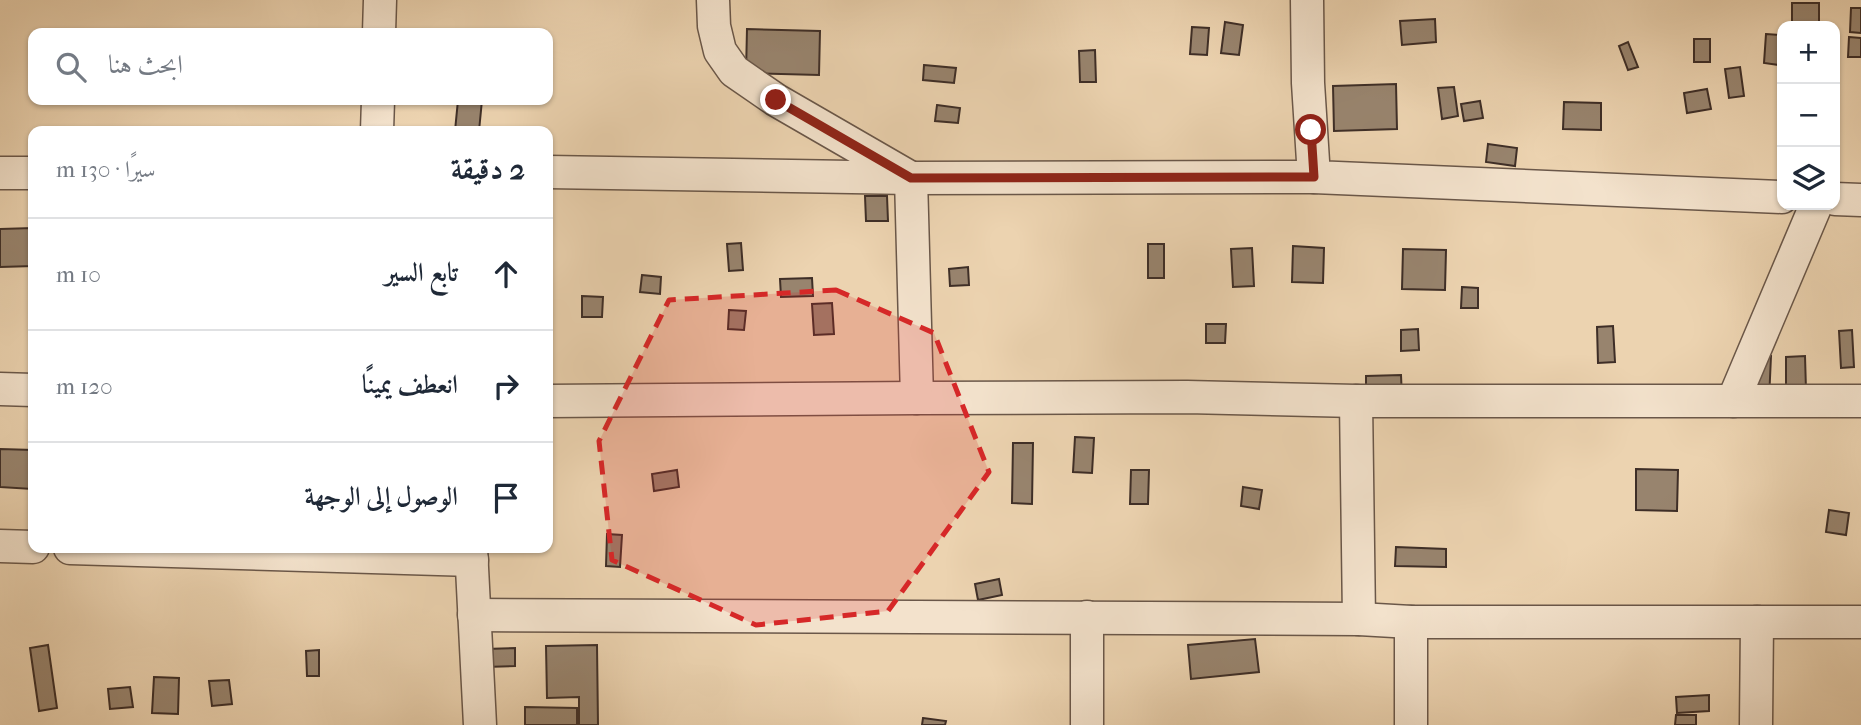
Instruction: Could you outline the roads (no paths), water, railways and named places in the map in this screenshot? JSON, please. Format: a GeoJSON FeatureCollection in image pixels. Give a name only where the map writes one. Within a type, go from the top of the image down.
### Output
{"type":"FeatureCollection","features":[{"type":"Feature","properties":{"kind":"street"},"geometry":{"type":"LineString","coordinates":[[379,28],[380,0]]}},
{"type":"Feature","properties":{"kind":"street"},"geometry":{"type":"LineString","coordinates":[[713,0],[714,26],[720,51],[734,71],[776,100],[911,178]]}},
{"type":"Feature","properties":{"kind":"street"},"geometry":{"type":"LineString","coordinates":[[1307,0],[1308,83],[1314,177]]}},
{"type":"Feature","properties":{"kind":"street"},"geometry":{"type":"LineString","coordinates":[[377,105],[377,126]]}},
{"type":"Feature","properties":{"kind":"street"},"geometry":{"type":"LineString","coordinates":[[0,173],[28,173]]}},
{"type":"Feature","properties":{"kind":"street"},"geometry":{"type":"LineString","coordinates":[[553,173],[911,178],[1314,177],[1777,197]]}},
{"type":"Feature","properties":{"kind":"street"},"geometry":{"type":"LineString","coordinates":[[911,178],[917,398]]}},
{"type":"Feature","properties":{"kind":"street"},"geometry":{"type":"LineString","coordinates":[[1840,199],[1861,200]]}},
{"type":"Feature","properties":{"kind":"street"},"geometry":{"type":"LineString","coordinates":[[1733,401],[1814,210]]}},
{"type":"Feature","properties":{"kind":"street"},"geometry":{"type":"LineString","coordinates":[[0,389],[28,390]]}},
{"type":"Feature","properties":{"kind":"street"},"geometry":{"type":"LineString","coordinates":[[553,401],[1186,397],[1356,401],[1861,401]]}},
{"type":"Feature","properties":{"kind":"street"},"geometry":{"type":"LineString","coordinates":[[1356,401],[1359,619]]}},
{"type":"Feature","properties":{"kind":"street"},"geometry":{"type":"LineString","coordinates":[[0,546],[28,547]]}},
{"type":"Feature","properties":{"kind":"street"},"geometry":{"type":"LineString","coordinates":[[405,553],[472,554],[480,725]]}},
{"type":"Feature","properties":{"kind":"street"},"geometry":{"type":"LineString","coordinates":[[474,615],[1359,619],[1411,622],[1861,621]]}},
{"type":"Feature","properties":{"kind":"street"},"geometry":{"type":"LineString","coordinates":[[1087,617],[1087,725]]}},
{"type":"Feature","properties":{"kind":"street"},"geometry":{"type":"LineString","coordinates":[[1411,622],[1411,725]]}},
{"type":"Feature","properties":{"kind":"street"},"geometry":{"type":"LineString","coordinates":[[1756,725],[1757,622]]}}]}
